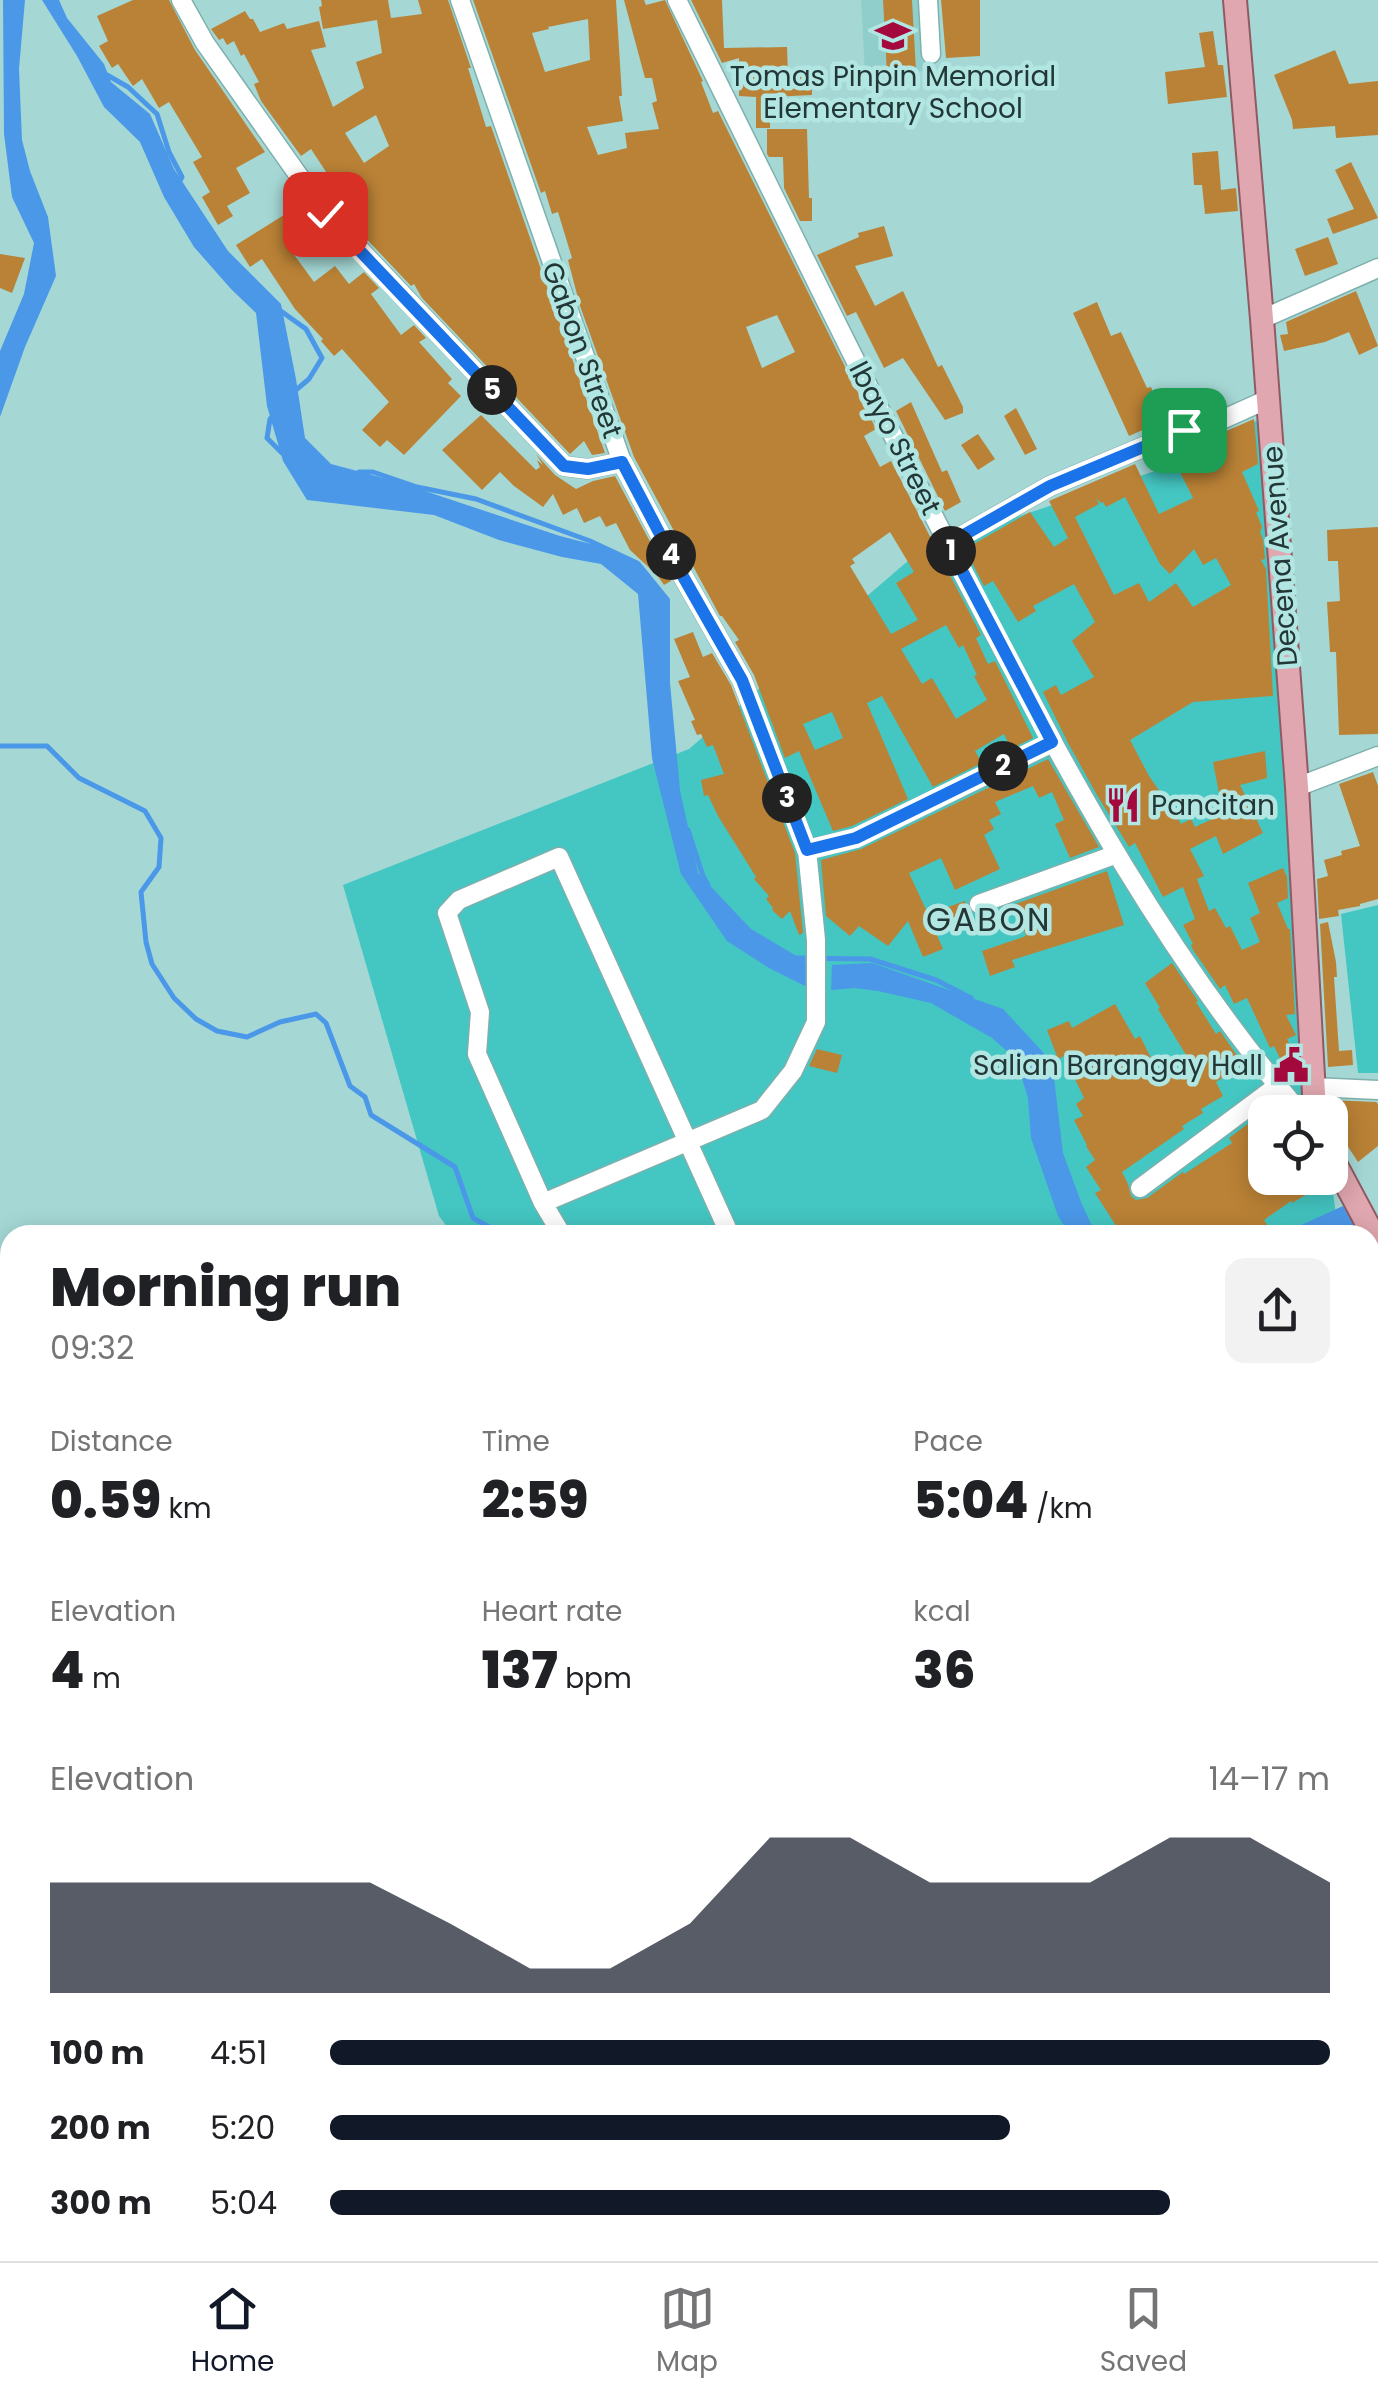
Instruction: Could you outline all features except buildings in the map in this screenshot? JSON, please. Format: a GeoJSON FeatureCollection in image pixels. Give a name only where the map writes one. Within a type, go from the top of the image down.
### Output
{"type":"FeatureCollection","features":[{"type":"Feature","properties":{"kind":"main road","name":"Decena Avenue"},"geometry":{"type":"LineString","coordinates":[[1235,0],[1297,787],[1313,1095]]}},
{"type":"Feature","properties":{"kind":"main road"},"geometry":{"type":"LineString","coordinates":[[1348,1187],[1368,1225]]}},
{"type":"Feature","properties":{"kind":"street"},"geometry":{"type":"LineString","coordinates":[[181,0],[205,43],[325,214],[564,466],[588,469],[622,462]]}},
{"type":"Feature","properties":{"kind":"street","name":"Gabon Street"},"geometry":{"type":"LineString","coordinates":[[460,0],[622,462],[742,680],[807,850],[816,940],[816,1022],[793,1071],[762,1110],[543,1202]]}},
{"type":"Feature","properties":{"kind":"street","name":"Ibayo Street"},"geometry":{"type":"LineString","coordinates":[[676,0],[948,544],[1052,742],[1148,908],[1285,1095]]}},
{"type":"Feature","properties":{"kind":"street"},"geometry":{"type":"LineString","coordinates":[[928,0],[930,54]]}},
{"type":"Feature","properties":{"kind":"street"},"geometry":{"type":"LineString","coordinates":[[1262,319],[1378,268]]}},
{"type":"Feature","properties":{"kind":"street"},"geometry":{"type":"LineString","coordinates":[[948,544],[1050,486],[1268,399]]}},
{"type":"Feature","properties":{"kind":"street"},"geometry":{"type":"LineString","coordinates":[[807,850],[856,838],[1052,742]]}},
{"type":"Feature","properties":{"kind":"street"},"geometry":{"type":"LineString","coordinates":[[1297,787],[1378,756]]}},
{"type":"Feature","properties":{"kind":"street"},"geometry":{"type":"LineString","coordinates":[[979,904],[1117,854]]}},
{"type":"Feature","properties":{"kind":"street"},"geometry":{"type":"LineString","coordinates":[[556,1225],[477,1054],[480,1012],[448,912],[458,900],[560,856],[725,1225]]}},
{"type":"Feature","properties":{"kind":"street"},"geometry":{"type":"LineString","coordinates":[[1140,1188],[1277,1086]]}},
{"type":"Feature","properties":{"kind":"street"},"geometry":{"type":"LineString","coordinates":[[1313,1087],[1378,1090]]}},
{"type":"Feature","properties":{"kind":"shaded area"},"geometry":{"type":"Polygon","coordinates":[[[3,0],[25,0],[19,69],[22,140],[48,217],[56,276],[0,417],[0,351],[24,294],[34,243],[12,197],[4,134],[3,0]]]}},
{"type":"Feature","properties":{"kind":"shaded area"},"geometry":{"type":"Polygon","coordinates":[[[42,0],[59,0],[67,18],[104,64],[111,82],[150,114],[174,169],[228,251],[281,304],[305,438],[331,464],[395,481],[640,562],[670,599],[670,683],[680,790],[698,873],[751,929],[813,966],[813,990],[727,941],[681,874],[652,758],[638,594],[601,564],[499,540],[434,515],[307,500],[283,461],[267,406],[256,313],[194,247],[164,197],[140,142],[104,107],[42,0]]]}},
{"type":"Feature","properties":{"kind":"shaded area","name":"Tomas Pinpin Memorial Elementary School"},"geometry":{"type":"Polygon","coordinates":[[[861,0],[921,0],[924,71],[865,75],[861,0]]]}},
{"type":"Feature","properties":{"kind":"shaded area"},"geometry":{"type":"Polygon","coordinates":[[[1260,419],[1279,707],[1320,1095],[1248,1095],[1248,1195],[1333,1195],[1338,1225],[446,1225],[439,1216],[343,885],[689,749],[923,548],[1164,468],[1260,419]]]}},
{"type":"Feature","properties":{"kind":"shaded area"},"geometry":{"type":"Polygon","coordinates":[[[1378,905],[1378,1073],[1358,1073],[1341,914],[1378,905]]]}},
{"type":"Feature","properties":{"kind":"shaded area"},"geometry":{"type":"Polygon","coordinates":[[[872,963],[1003,1009],[1052,1062],[1063,1153],[1091,1225],[1064,1225],[1058,1216],[1031,1138],[1028,1098],[1016,1059],[992,1038],[931,1003],[855,988],[831,990],[832,965],[872,963]]]}},
{"type":"Feature","properties":{"kind":"shaded area"},"geometry":{"type":"Polygon","coordinates":[[[1343,1206],[1355,1225],[1301,1225],[1343,1206]]]}},
{"type":"Feature","properties":{"kind":"waterway"},"geometry":{"type":"LineString","coordinates":[[107,75],[128,87],[157,114],[182,177],[179,183]]}},
{"type":"Feature","properties":{"kind":"waterway"},"geometry":{"type":"LineString","coordinates":[[278,309],[306,329],[322,358],[309,379],[296,390]]}},
{"type":"Feature","properties":{"kind":"waterway"},"geometry":{"type":"LineString","coordinates":[[275,413],[267,438],[282,453]]}},
{"type":"Feature","properties":{"kind":"waterway"},"geometry":{"type":"LineString","coordinates":[[359,472],[373,472],[417,487],[476,499],[590,541],[637,563]]}},
{"type":"Feature","properties":{"kind":"waterway"},"geometry":{"type":"LineString","coordinates":[[0,746],[47,746],[79,778],[145,811],[161,838],[159,867],[141,892],[146,942],[152,964],[174,998],[196,1019],[217,1031],[247,1037],[280,1022],[316,1014],[326,1023],[350,1086],[365,1097],[371,1115],[455,1167],[473,1218],[486,1225]]}},
{"type":"Feature","properties":{"kind":"waterway"},"geometry":{"type":"LineString","coordinates":[[688,830],[708,885]]}},
{"type":"Feature","properties":{"kind":"waterway"},"geometry":{"type":"LineString","coordinates":[[795,958],[870,959],[936,980],[971,998]]}},
{"type":"Feature","properties":{"kind":"place","name":"Tomas Pinpin Memorial Elementary School"},"geometry":{"type":"Point","coordinates":[893,36]}},
{"type":"Feature","properties":{"kind":"place","name":"Pancitan"},"geometry":{"type":"Point","coordinates":[1123,805]}},
{"type":"Feature","properties":{"kind":"place","name":"Salian Barangay Hall"},"geometry":{"type":"Point","coordinates":[1291,1065]}},
{"type":"Feature","properties":{"kind":"district","name":"GABON"},"geometry":{"type":"Point","coordinates":[989,919]}},
{"type":"Feature","properties":{"kind":"route"},"geometry":{"type":"LineString","coordinates":[[325,214],[564,466],[588,469],[622,462],[742,680],[807,850],[856,838],[1052,742],[948,544],[1050,486],[1184,430]]}}]}
